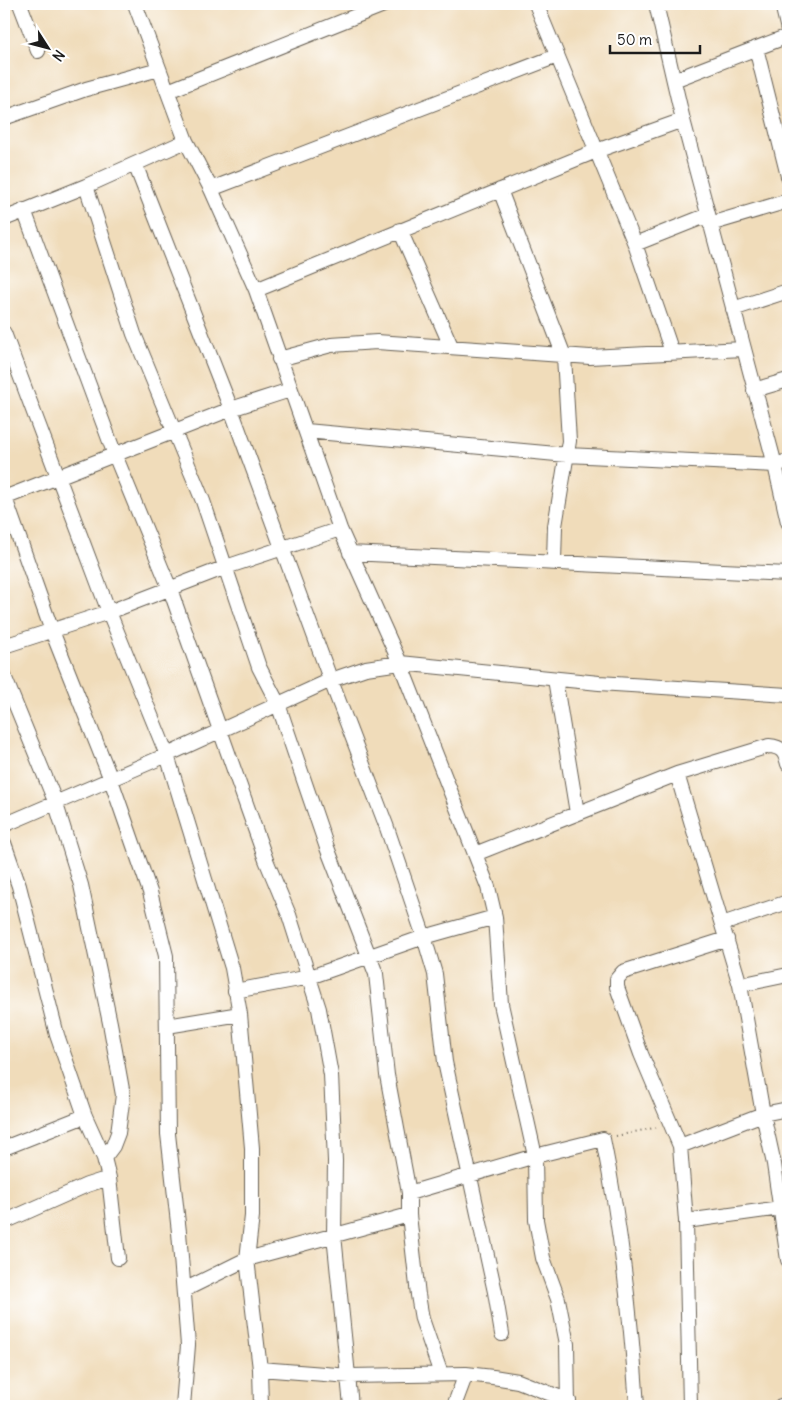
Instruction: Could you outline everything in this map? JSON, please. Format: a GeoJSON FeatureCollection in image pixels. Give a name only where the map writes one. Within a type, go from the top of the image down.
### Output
{"type":"FeatureCollection","features":[{"type":"Feature","properties":{"kind":"street"},"geometry":{"type":"LineString","coordinates":[[20,4],[38,51]]}},
{"type":"Feature","properties":{"kind":"street"},"geometry":{"type":"LineString","coordinates":[[135,4],[186,141],[212,189],[256,290],[340,529],[400,663],[488,887],[495,917],[502,1004],[535,1156],[536,1220],[543,1258],[558,1299],[567,1344],[568,1404],[518,1381],[466,1374],[350,1376],[260,1369]]}},
{"type":"Feature","properties":{"kind":"street"},"geometry":{"type":"LineString","coordinates":[[168,91],[386,4]]}},
{"type":"Feature","properties":{"kind":"street"},"geometry":{"type":"LineString","coordinates":[[536,4],[634,244],[672,352]]}},
{"type":"Feature","properties":{"kind":"street"},"geometry":{"type":"LineString","coordinates":[[658,4],[682,120],[754,390],[782,463],[788,522]]}},
{"type":"Feature","properties":{"kind":"street"},"geometry":{"type":"LineString","coordinates":[[782,4],[788,30]]}},
{"type":"Feature","properties":{"kind":"street"},"geometry":{"type":"LineString","coordinates":[[674,80],[788,36]]}},
{"type":"Feature","properties":{"kind":"street"},"geometry":{"type":"LineString","coordinates":[[756,48],[788,176]]}},
{"type":"Feature","properties":{"kind":"street"},"geometry":{"type":"LineString","coordinates":[[212,189],[557,56]]}},
{"type":"Feature","properties":{"kind":"street"},"geometry":{"type":"LineString","coordinates":[[4,118],[86,88],[159,69]]}},
{"type":"Feature","properties":{"kind":"street"},"geometry":{"type":"LineString","coordinates":[[256,290],[596,151],[682,120]]}},
{"type":"Feature","properties":{"kind":"street"},"geometry":{"type":"LineString","coordinates":[[4,218],[86,186],[186,141]]}},
{"type":"Feature","properties":{"kind":"street"},"geometry":{"type":"LineString","coordinates":[[134,164],[231,409],[386,825],[424,937],[435,974],[445,1062],[502,1334]]}},
{"type":"Feature","properties":{"kind":"street"},"geometry":{"type":"LineString","coordinates":[[86,186],[134,334],[203,501],[259,667],[278,704],[326,845],[376,974],[387,1075],[409,1193],[409,1214],[422,1319],[441,1374]]}},
{"type":"Feature","properties":{"kind":"street"},"geometry":{"type":"LineString","coordinates":[[500,190],[564,356],[570,441],[555,526],[554,561]]}},
{"type":"Feature","properties":{"kind":"street"},"geometry":{"type":"LineString","coordinates":[[634,244],[709,219],[788,201]]}},
{"type":"Feature","properties":{"kind":"street"},"geometry":{"type":"LineString","coordinates":[[24,210],[116,455],[170,589],[266,860],[289,915],[310,977],[332,1075],[335,1161],[334,1235],[350,1376],[351,1406]]}},
{"type":"Feature","properties":{"kind":"street"},"geometry":{"type":"LineString","coordinates":[[400,230],[451,346]]}},
{"type":"Feature","properties":{"kind":"street"},"geometry":{"type":"LineString","coordinates":[[733,310],[788,291]]}},
{"type":"Feature","properties":{"kind":"street"},"geometry":{"type":"LineString","coordinates":[[5,342],[167,754],[232,968],[240,1014],[252,1148],[252,1216],[247,1259],[260,1369],[261,1406]]}},
{"type":"Feature","properties":{"kind":"street"},"geometry":{"type":"LineString","coordinates":[[279,359],[347,343],[377,342],[590,357],[743,348]]}},
{"type":"Feature","properties":{"kind":"street"},"geometry":{"type":"LineString","coordinates":[[754,390],[788,380]]}},
{"type":"Feature","properties":{"kind":"street"},"geometry":{"type":"LineString","coordinates":[[183,1406],[188,1345],[168,1134],[166,956],[150,892],[110,777],[52,630],[4,498],[231,409],[290,390]]}},
{"type":"Feature","properties":{"kind":"street"},"geometry":{"type":"LineString","coordinates":[[306,431],[567,456],[782,463]]}},
{"type":"Feature","properties":{"kind":"street"},"geometry":{"type":"LineString","coordinates":[[4,646],[110,612],[226,567],[340,529]]}},
{"type":"Feature","properties":{"kind":"street"},"geometry":{"type":"LineString","coordinates":[[350,553],[554,561],[788,574]]}},
{"type":"Feature","properties":{"kind":"street"},"geometry":{"type":"LineString","coordinates":[[4,825],[331,680],[366,668],[400,663],[555,679],[788,695]]}},
{"type":"Feature","properties":{"kind":"street"},"geometry":{"type":"LineString","coordinates":[[4,676],[55,801],[81,885],[110,1023],[123,1095],[118,1132],[113,1146],[104,1158]]}},
{"type":"Feature","properties":{"kind":"street"},"geometry":{"type":"LineString","coordinates":[[555,679],[578,813]]}},
{"type":"Feature","properties":{"kind":"street"},"geometry":{"type":"LineString","coordinates":[[475,854],[677,774],[769,746],[777,746],[784,752],[788,764]]}},
{"type":"Feature","properties":{"kind":"street"},"geometry":{"type":"LineString","coordinates":[[677,774],[740,985],[763,1114],[784,1208],[788,1260]]}},
{"type":"Feature","properties":{"kind":"street"},"geometry":{"type":"LineString","coordinates":[[4,843],[19,886],[57,1035],[85,1116],[104,1158],[118,1258]]}},
{"type":"Feature","properties":{"kind":"street"},"geometry":{"type":"LineString","coordinates":[[722,924],[788,902]]}},
{"type":"Feature","properties":{"kind":"street"},"geometry":{"type":"LineString","coordinates":[[235,991],[310,977],[368,955],[495,917]]}},
{"type":"Feature","properties":{"kind":"street"},"geometry":{"type":"LineString","coordinates":[[690,1406],[686,1221],[680,1146],[617,988],[617,979],[623,972],[727,939]]}},
{"type":"Feature","properties":{"kind":"street"},"geometry":{"type":"LineString","coordinates":[[740,985],[788,974]]}},
{"type":"Feature","properties":{"kind":"street"},"geometry":{"type":"LineString","coordinates":[[167,1026],[240,1014]]}},
{"type":"Feature","properties":{"kind":"street"},"geometry":{"type":"LineString","coordinates":[[680,1146],[763,1114],[788,1109]]}},
{"type":"Feature","properties":{"kind":"street"},"geometry":{"type":"LineString","coordinates":[[4,1148],[85,1116]]}},
{"type":"Feature","properties":{"kind":"street"},"geometry":{"type":"LineString","coordinates":[[409,1193],[535,1156],[603,1139],[612,1184],[630,1312],[637,1406]]}},
{"type":"Feature","properties":{"kind":"street"},"geometry":{"type":"LineString","coordinates":[[4,1222],[87,1184],[108,1178]]}},
{"type":"Feature","properties":{"kind":"street"},"geometry":{"type":"LineString","coordinates":[[686,1221],[784,1208]]}},
{"type":"Feature","properties":{"kind":"street"},"geometry":{"type":"LineString","coordinates":[[184,1290],[247,1259],[409,1214]]}},
{"type":"Feature","properties":{"kind":"street"},"geometry":{"type":"LineString","coordinates":[[454,1406],[466,1374]]}},
{"type":"Feature","properties":{"kind":"street"},"geometry":{"type":"LineString","coordinates":[[781,1406],[788,1405]]}},
{"type":"Feature","properties":{"kind":"path"},"geometry":{"type":"LineString","coordinates":[[603,1139],[670,1124]]}}]}
